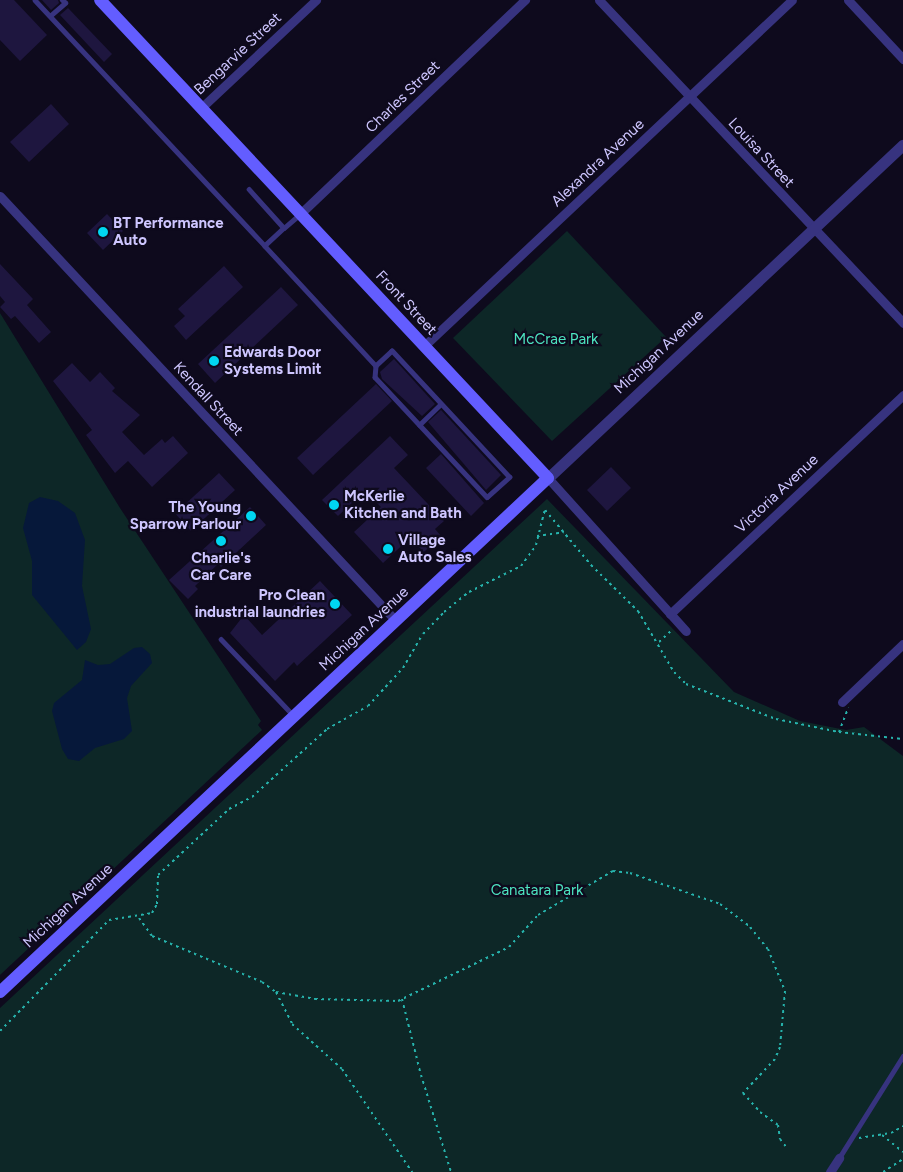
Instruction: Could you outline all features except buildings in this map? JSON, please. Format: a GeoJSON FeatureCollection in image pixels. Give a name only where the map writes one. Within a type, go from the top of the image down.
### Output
{"type":"FeatureCollection","features":[{"type":"Feature","properties":{"kind":"main road","name":"Front Street"},"geometry":{"type":"LineString","coordinates":[[104,1],[300,214],[548,478]]}},
{"type":"Feature","properties":{"kind":"main road","name":"Michigan Avenue"},"geometry":{"type":"LineString","coordinates":[[0,992],[548,478]]}},
{"type":"Feature","properties":{"kind":"street","name":"Bengarvie Street"},"geometry":{"type":"LineString","coordinates":[[202,108],[316,0]]}},
{"type":"Feature","properties":{"kind":"street","name":"Charles Street"},"geometry":{"type":"LineString","coordinates":[[300,214],[525,0]]}},
{"type":"Feature","properties":{"kind":"street","name":"Louisa Street"},"geometry":{"type":"LineString","coordinates":[[599,0],[903,323]]}},
{"type":"Feature","properties":{"kind":"street","name":"Alexandra Avenue"},"geometry":{"type":"LineString","coordinates":[[424,346],[792,0]]}},
{"type":"Feature","properties":{"kind":"street"},"geometry":{"type":"LineString","coordinates":[[848,0],[903,59]]}},
{"type":"Feature","properties":{"kind":"street","name":"Michigan Avenue"},"geometry":{"type":"LineString","coordinates":[[548,478],[903,145]]}},
{"type":"Feature","properties":{"kind":"street","name":"Kendall Street"},"geometry":{"type":"LineString","coordinates":[[0,196],[396,620]]}},
{"type":"Feature","properties":{"kind":"street","name":"Victoria Avenue"},"geometry":{"type":"LineString","coordinates":[[670,614],[903,395]]}},
{"type":"Feature","properties":{"kind":"street","name":"Front Street"},"geometry":{"type":"LineString","coordinates":[[548,478],[686,631]]}},
{"type":"Feature","properties":{"kind":"street"},"geometry":{"type":"LineString","coordinates":[[842,702],[903,644]]}},
{"type":"Feature","properties":{"kind":"street"},"geometry":{"type":"LineString","coordinates":[[830,1172],[839,1158]]}},
{"type":"Feature","properties":{"kind":"lane"},"geometry":{"type":"LineString","coordinates":[[35,0],[376,366]]}},
{"type":"Feature","properties":{"kind":"lane"},"geometry":{"type":"LineString","coordinates":[[50,16],[65,3],[62,0]]}},
{"type":"Feature","properties":{"kind":"lane"},"geometry":{"type":"LineString","coordinates":[[249,189],[284,228]]}},
{"type":"Feature","properties":{"kind":"lane"},"geometry":{"type":"LineString","coordinates":[[265,246],[300,214]]}},
{"type":"Feature","properties":{"kind":"lane"},"geometry":{"type":"LineString","coordinates":[[392,352],[441,404],[509,477],[487,497],[375,377],[376,366],[392,352]]}},
{"type":"Feature","properties":{"kind":"lane"},"geometry":{"type":"LineString","coordinates":[[420,425],[441,404]]}},
{"type":"Feature","properties":{"kind":"lane"},"geometry":{"type":"LineString","coordinates":[[221,639],[294,716]]}},
{"type":"Feature","properties":{"kind":"lane"},"geometry":{"type":"LineString","coordinates":[[839,1158],[903,1056]]}},
{"type":"Feature","properties":{"kind":"path"},"geometry":{"type":"LineString","coordinates":[[0,1031],[109,920],[139,918],[155,910],[158,875],[229,809],[252,797],[327,730],[368,706],[403,668],[423,634],[444,612],[469,592],[521,566],[531,555],[545,510],[591,565],[638,611],[659,642],[674,672],[686,684],[776,719],[839,732],[903,739]]}},
{"type":"Feature","properties":{"kind":"path"},"geometry":{"type":"LineString","coordinates":[[537,536],[565,532]]}},
{"type":"Feature","properties":{"kind":"path"},"geometry":{"type":"LineString","coordinates":[[659,642],[673,630]]}},
{"type":"Feature","properties":{"kind":"path"},"geometry":{"type":"LineString","coordinates":[[839,732],[849,710],[842,702]]}},
{"type":"Feature","properties":{"kind":"path"},"geometry":{"type":"LineString","coordinates":[[139,918],[152,936],[262,982],[276,992],[315,999],[393,1002],[503,951],[538,915],[613,871],[622,871],[711,900],[750,927],[768,950],[779,972],[785,991],[780,1047],[775,1058],[743,1093],[760,1112],[778,1125],[780,1139],[787,1148]]}},
{"type":"Feature","properties":{"kind":"path"},"geometry":{"type":"LineString","coordinates":[[276,992],[292,1024],[342,1069],[412,1172]]}},
{"type":"Feature","properties":{"kind":"path"},"geometry":{"type":"LineString","coordinates":[[402,998],[421,1076],[452,1172]]}},
{"type":"Feature","properties":{"kind":"path"},"geometry":{"type":"LineString","coordinates":[[851,1139],[882,1135],[903,1126]]}},
{"type":"Feature","properties":{"kind":"path"},"geometry":{"type":"LineString","coordinates":[[882,1135],[903,1152]]}},
{"type":"Feature","properties":{"kind":"path"},"geometry":{"type":"LineString","coordinates":[[883,1172],[895,1167],[903,1159]]}},
{"type":"Feature","properties":{"kind":"green space","name":"McCrae Park"},"geometry":{"type":"Polygon","coordinates":[[[567,231],[666,337],[552,441],[453,338],[567,231]]]}},
{"type":"Feature","properties":{"kind":"green space"},"geometry":{"type":"Polygon","coordinates":[[[0,313],[120,508],[261,721],[258,725],[262,730],[0,975],[0,313]]]}},
{"type":"Feature","properties":{"kind":"green space","name":"Canatara Park"},"geometry":{"type":"Polygon","coordinates":[[[547,499],[734,692],[800,721],[846,730],[864,727],[903,756],[903,1172],[0,1172],[0,1008],[547,499]]]}},
{"type":"Feature","properties":{"kind":"water"},"geometry":{"type":"Polygon","coordinates":[[[40,497],[58,501],[75,513],[85,540],[82,586],[91,629],[86,642],[77,650],[32,595],[32,561],[23,528],[29,503],[40,497]]]}},
{"type":"Feature","properties":{"kind":"water"},"geometry":{"type":"Polygon","coordinates":[[[142,647],[150,654],[152,663],[131,686],[127,698],[132,731],[124,739],[95,748],[79,761],[68,759],[62,749],[52,711],[54,703],[82,680],[85,660],[98,665],[110,664],[134,648],[142,647]]]}},
{"type":"Feature","properties":{"kind":"place","name":"BT Performance Auto"},"geometry":{"type":"Point","coordinates":[103,232]}},
{"type":"Feature","properties":{"kind":"place","name":"Edwards Door Systems Limit"},"geometry":{"type":"Point","coordinates":[214,361]}},
{"type":"Feature","properties":{"kind":"place","name":"McKerlie Kitchen and Bath"},"geometry":{"type":"Point","coordinates":[334,505]}},
{"type":"Feature","properties":{"kind":"place","name":"The Young Sparrow Parlour"},"geometry":{"type":"Point","coordinates":[251,516]}},
{"type":"Feature","properties":{"kind":"place","name":"Charlie's Car Care"},"geometry":{"type":"Point","coordinates":[221,541]}},
{"type":"Feature","properties":{"kind":"place","name":"Village Auto Sales"},"geometry":{"type":"Point","coordinates":[388,549]}},
{"type":"Feature","properties":{"kind":"place","name":"Pro Clean industrial laundries"},"geometry":{"type":"Point","coordinates":[335,604]}}]}
